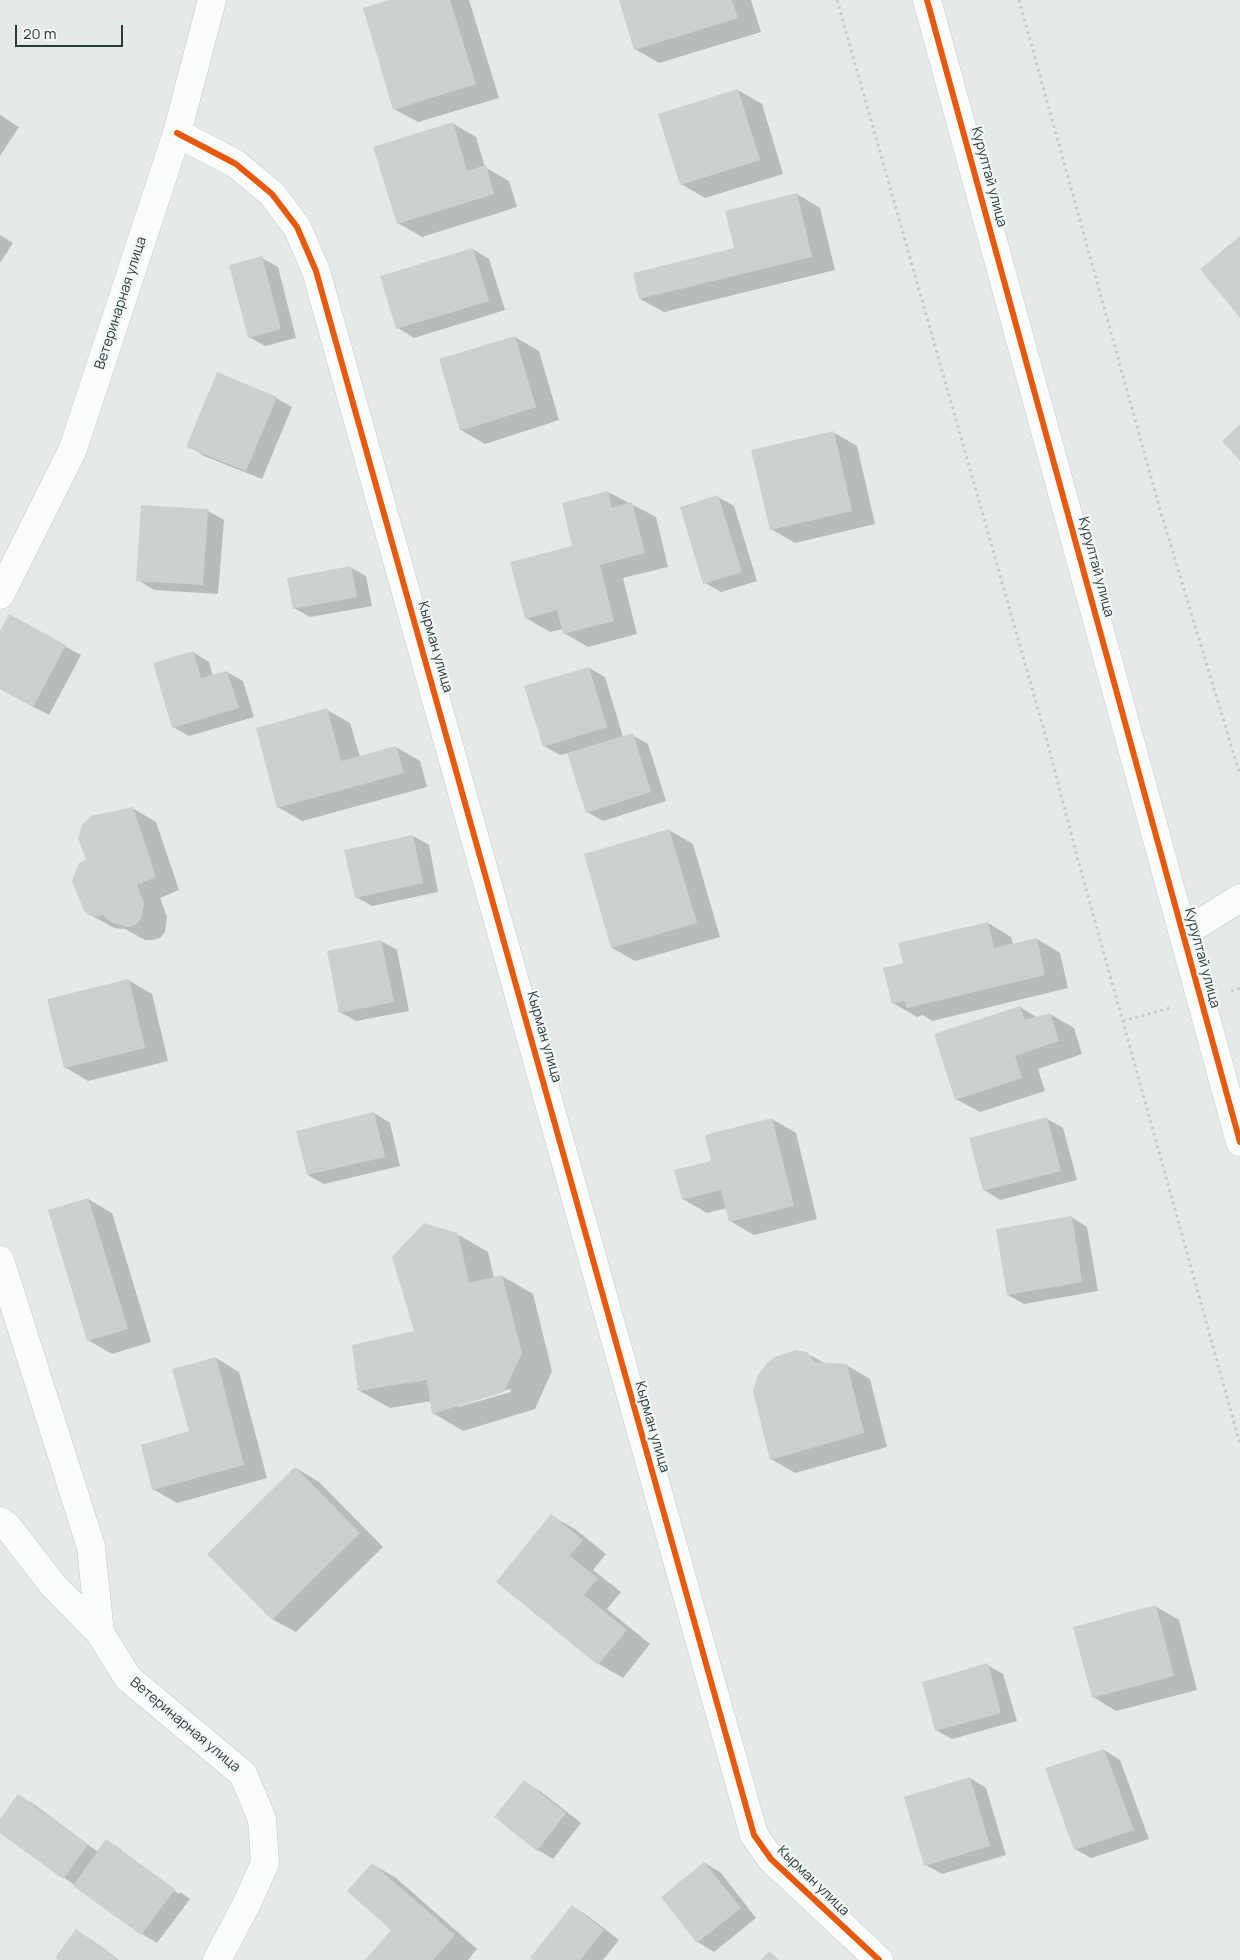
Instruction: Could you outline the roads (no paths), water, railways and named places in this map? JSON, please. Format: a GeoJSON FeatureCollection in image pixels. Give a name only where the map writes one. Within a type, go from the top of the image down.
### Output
{"type":"FeatureCollection","features":[{"type":"Feature","properties":{"kind":"street","name":"Ветеринарная улица"},"geometry":{"type":"LineString","coordinates":[[0,595],[73,449],[177,134],[212,0]]}},
{"type":"Feature","properties":{"kind":"street","name":"Курултай улица"},"geometry":{"type":"LineString","coordinates":[[927,0],[1240,1142]]}},
{"type":"Feature","properties":{"kind":"street","name":"Кырман улица"},"geometry":{"type":"LineString","coordinates":[[177,134],[236,164],[272,194],[297,226],[316,271],[754,1836],[771,1859],[879,1960]]}},
{"type":"Feature","properties":{"kind":"street"},"geometry":{"type":"LineString","coordinates":[[1183,934],[1240,898]]}},
{"type":"Feature","properties":{"kind":"street","name":"Ветеринарная улица"},"geometry":{"type":"LineString","coordinates":[[0,1260],[91,1547],[100,1633]]}},
{"type":"Feature","properties":{"kind":"street","name":"Ветеринарная улица"},"geometry":{"type":"LineString","coordinates":[[0,1521],[8,1527],[52,1584],[100,1633],[128,1678],[243,1774],[262,1819],[265,1863],[247,1903],[217,1960]]}}]}
